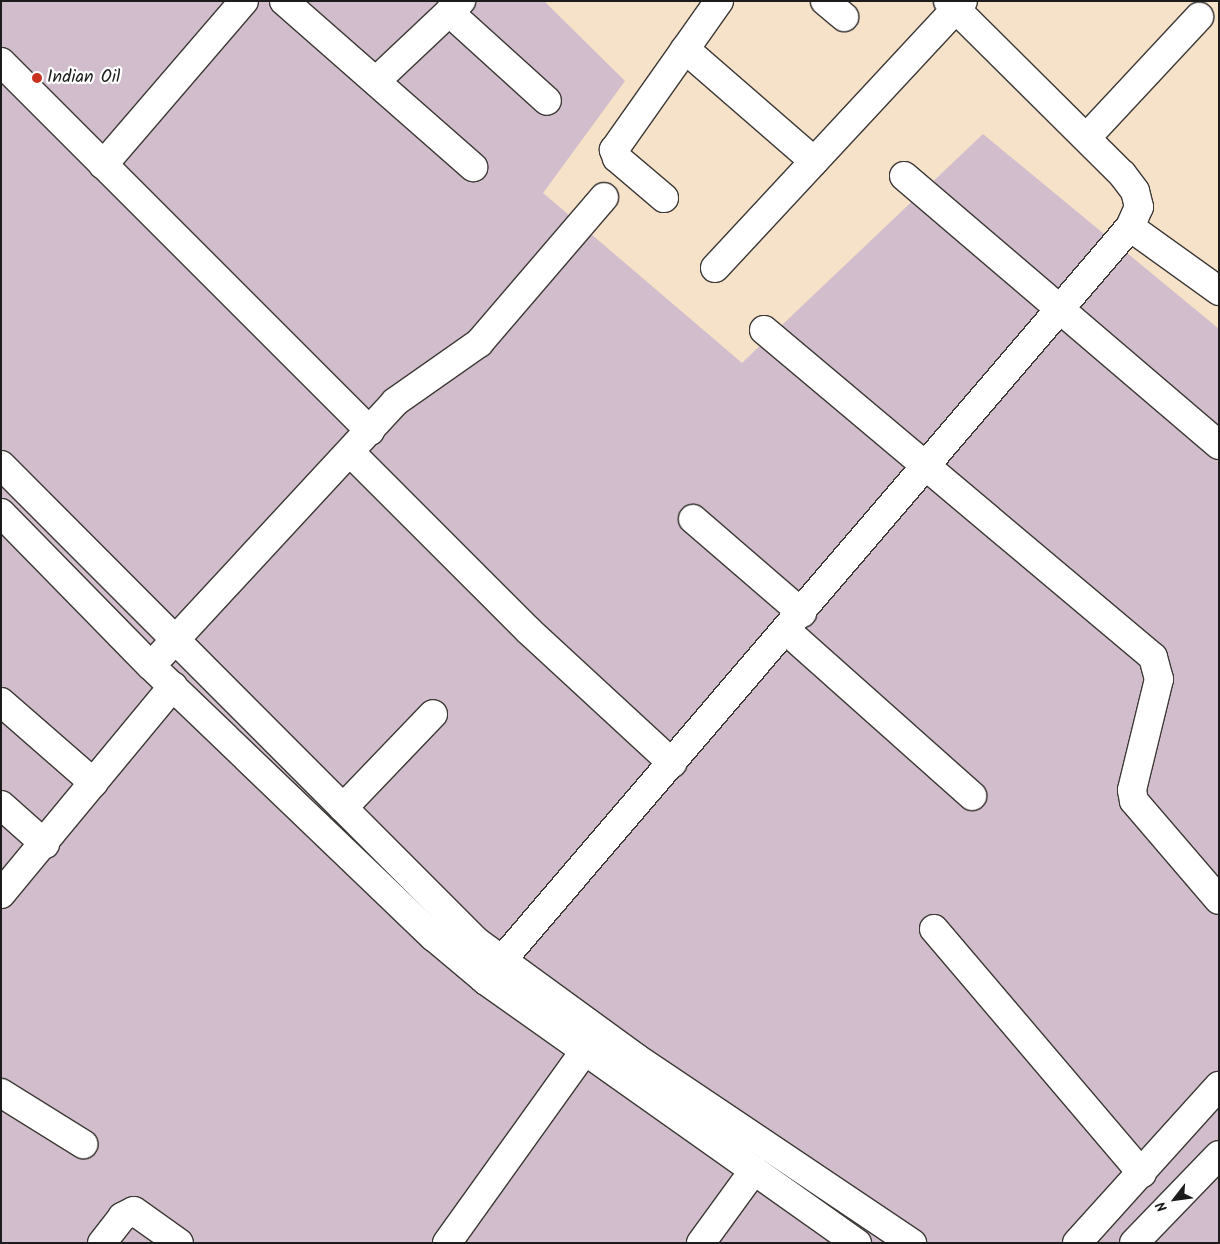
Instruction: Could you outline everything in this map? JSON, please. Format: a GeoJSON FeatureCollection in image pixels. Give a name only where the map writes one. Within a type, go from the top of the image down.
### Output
{"type":"FeatureCollection","features":[{"type":"Feature","properties":{"kind":"street"},"geometry":{"type":"LineString","coordinates":[[103,165],[244,1]]}},
{"type":"Feature","properties":{"kind":"street"},"geometry":{"type":"LineString","coordinates":[[284,1],[473,167]]}},
{"type":"Feature","properties":{"kind":"street"},"geometry":{"type":"LineString","coordinates":[[664,198],[617,158],[614,150],[719,1]]}},
{"type":"Feature","properties":{"kind":"street"},"geometry":{"type":"LineString","coordinates":[[492,970],[795,622],[1062,310],[1130,227],[1139,207],[1135,191],[1088,136],[956,4],[715,268]]}},
{"type":"Feature","properties":{"kind":"street"},"geometry":{"type":"LineString","coordinates":[[376,82],[455,7],[547,101]]}},
{"type":"Feature","properties":{"kind":"street"},"geometry":{"type":"LineString","coordinates":[[1088,136],[1199,17]]}},
{"type":"Feature","properties":{"kind":"street"},"geometry":{"type":"LineString","coordinates":[[685,49],[814,161]]}},
{"type":"Feature","properties":{"kind":"street"},"geometry":{"type":"LineString","coordinates":[[1,62],[370,431]]}},
{"type":"Feature","properties":{"kind":"street"},"geometry":{"type":"LineString","coordinates":[[904,176],[1219,445]]}},
{"type":"Feature","properties":{"kind":"street"},"geometry":{"type":"LineString","coordinates":[[151,666],[322,479],[351,453],[395,402],[479,343],[604,197]]}},
{"type":"Feature","properties":{"kind":"street"},"geometry":{"type":"LineString","coordinates":[[1130,227],[1219,291]]}},
{"type":"Feature","properties":{"kind":"street"},"geometry":{"type":"LineString","coordinates":[[764,330],[1153,657],[1159,679],[1132,790],[1134,801],[1219,900]]}},
{"type":"Feature","properties":{"kind":"street"},"geometry":{"type":"LineString","coordinates":[[351,453],[529,631],[672,763]]}},
{"type":"Feature","properties":{"kind":"street"},"geometry":{"type":"LineString","coordinates":[[1,465],[342,808],[492,970],[585,1050],[857,1243]]}},
{"type":"Feature","properties":{"kind":"street"},"geometry":{"type":"LineString","coordinates":[[1,513],[151,666],[434,937],[635,1057],[912,1243]]}},
{"type":"Feature","properties":{"kind":"street"},"geometry":{"type":"LineString","coordinates":[[693,519],[972,796]]}},
{"type":"Feature","properties":{"kind":"street"},"geometry":{"type":"LineString","coordinates":[[1,894],[45,844],[173,686]]}},
{"type":"Feature","properties":{"kind":"street"},"geometry":{"type":"LineString","coordinates":[[1,702],[94,783]]}},
{"type":"Feature","properties":{"kind":"street"},"geometry":{"type":"LineString","coordinates":[[342,808],[433,714]]}},
{"type":"Feature","properties":{"kind":"street"},"geometry":{"type":"LineString","coordinates":[[1,805],[45,844]]}},
{"type":"Feature","properties":{"kind":"street"},"geometry":{"type":"LineString","coordinates":[[934,929],[1142,1173]]}},
{"type":"Feature","properties":{"kind":"street"},"geometry":{"type":"LineString","coordinates":[[447,1243],[585,1050]]}},
{"type":"Feature","properties":{"kind":"street"},"geometry":{"type":"LineString","coordinates":[[1077,1243],[1219,1086]]}},
{"type":"Feature","properties":{"kind":"street"},"geometry":{"type":"LineString","coordinates":[[1,1093],[84,1144]]}},
{"type":"Feature","properties":{"kind":"street"},"geometry":{"type":"LineString","coordinates":[[1134,1243],[1219,1154]]}},
{"type":"Feature","properties":{"kind":"street"},"geometry":{"type":"LineString","coordinates":[[701,1243],[754,1170]]}},
{"type":"Feature","properties":{"kind":"street"},"geometry":{"type":"LineString","coordinates":[[102,1243],[122,1217],[134,1211],[179,1243]]}},
{"type":"Feature","properties":{"kind":"shaded area"},"geometry":{"type":"Polygon","coordinates":[[[1,1],[544,1],[625,81],[543,193],[742,363],[983,134],[1219,329],[1219,1243],[1,1243],[1,1]]]}},
{"type":"Feature","properties":{"kind":"place","name":"Indian Oil"},"geometry":{"type":"Point","coordinates":[37,78]}}]}
